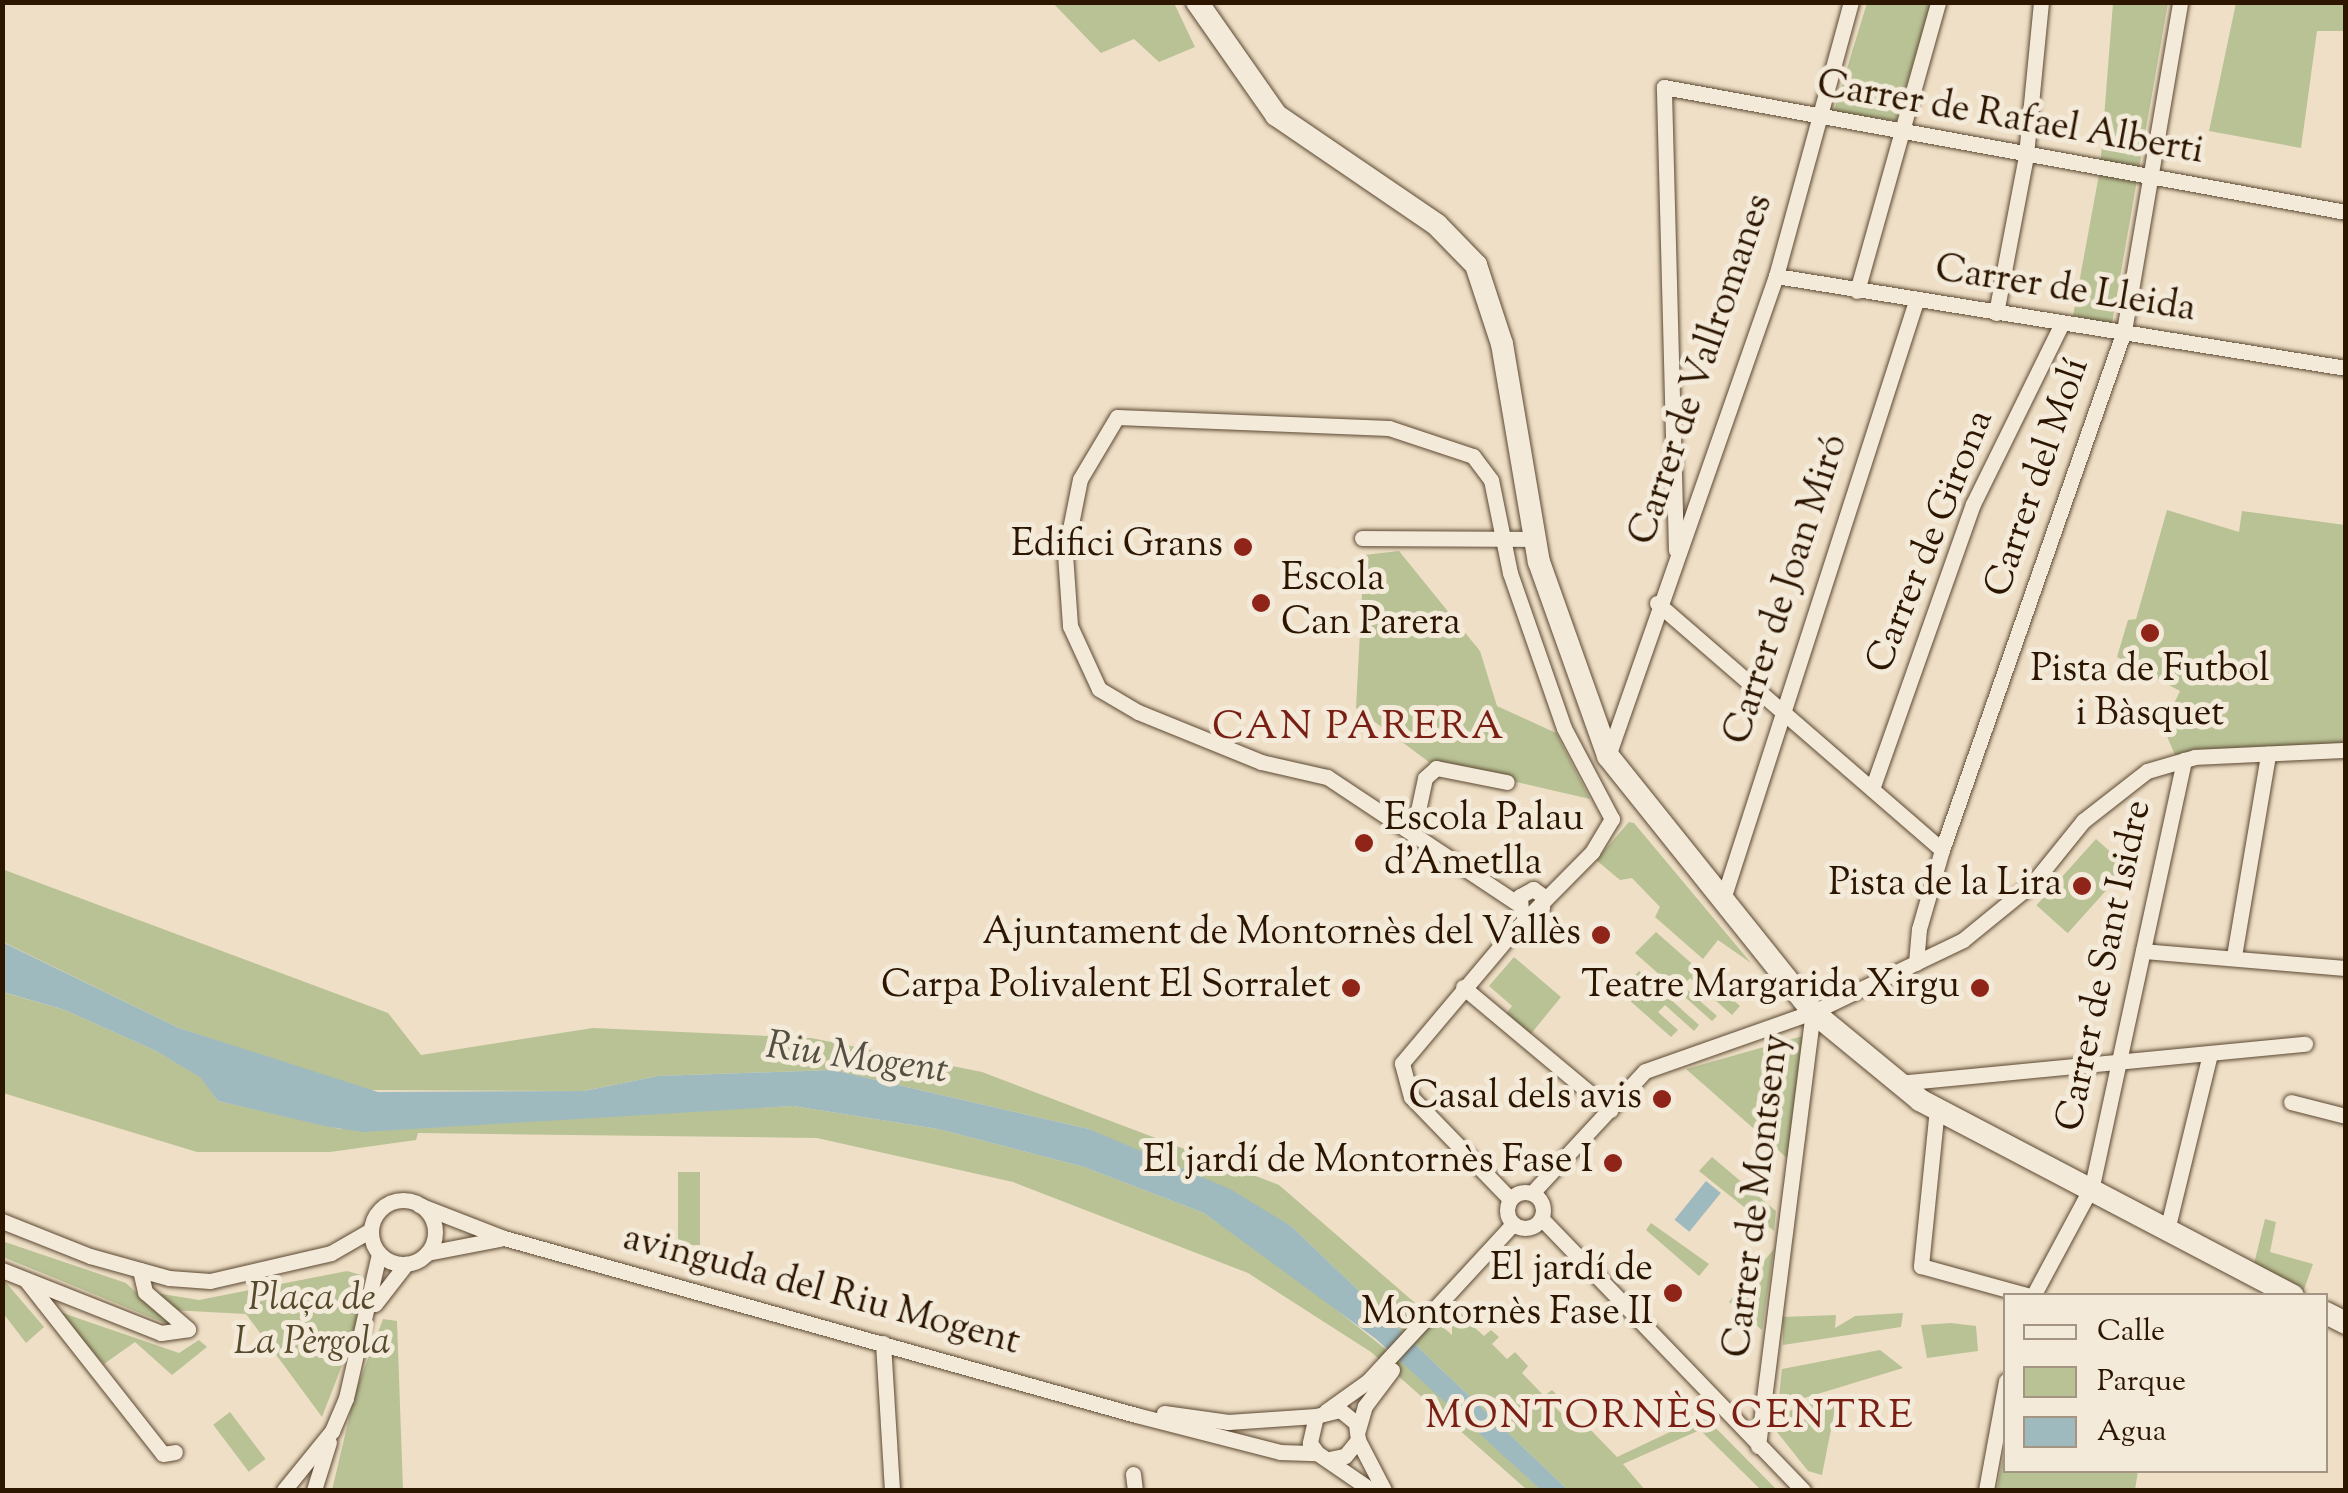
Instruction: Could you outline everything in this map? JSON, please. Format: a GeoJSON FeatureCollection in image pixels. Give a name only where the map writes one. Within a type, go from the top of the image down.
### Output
{"type":"FeatureCollection","features":[{"type":"Feature","properties":{"kind":"street"},"geometry":{"type":"LineString","coordinates":[[1197,2],[1276,116],[1437,225],[1484,280],[1502,344],[1534,539],[1608,756],[1814,1012],[1898,1083],[1937,1108],[2168,1226],[2288,1293]]}},
{"type":"Feature","properties":{"kind":"street","name":"Carrer de Vallromanes"},"geometry":{"type":"LineString","coordinates":[[1608,756],[1657,604],[1776,276],[1851,2]]}},
{"type":"Feature","properties":{"kind":"street"},"geometry":{"type":"LineString","coordinates":[[1857,290],[1898,133],[1938,2]]}},
{"type":"Feature","properties":{"kind":"street"},"geometry":{"type":"LineString","coordinates":[[1996,313],[2026,156],[2041,2]]}},
{"type":"Feature","properties":{"kind":"street","name":"Carrer del Molí"},"geometry":{"type":"LineString","coordinates":[[1916,963],[1919,929],[1942,850],[2124,331],[2180,2]]}},
{"type":"Feature","properties":{"kind":"street","name":"Carrer de Rafael Alberti"},"geometry":{"type":"LineString","coordinates":[[1676,550],[1664,87],[1818,119],[2346,212]]}},
{"type":"Feature","properties":{"kind":"street","name":"Carrer de Lleida"},"geometry":{"type":"LineString","coordinates":[[1776,276],[2346,368]]}},
{"type":"Feature","properties":{"kind":"street","name":"Carrer de Joan Miró"},"geometry":{"type":"LineString","coordinates":[[1723,899],[1916,301]]}},
{"type":"Feature","properties":{"kind":"street","name":"Carrer de Girona"},"geometry":{"type":"LineString","coordinates":[[1872,789],[1973,504],[2062,323]]}},
{"type":"Feature","properties":{"kind":"street"},"geometry":{"type":"LineString","coordinates":[[1371,1490],[1323,1456],[1309,1438],[1321,1414],[1372,1384],[1513,1224],[1510,1199],[1411,1096],[1402,1062],[1528,909],[1560,886],[1608,832],[1612,819],[1564,728],[1504,542],[1491,480],[1473,456],[1389,428],[1130,413],[1105,430],[1080,479],[1065,554],[1070,626],[1099,689],[1138,712],[1261,762],[1327,777],[1528,909]]}},
{"type":"Feature","properties":{"kind":"street"},"geometry":{"type":"LineString","coordinates":[[1362,538],[1504,542],[1534,539]]}},
{"type":"Feature","properties":{"kind":"street"},"geometry":{"type":"LineString","coordinates":[[1657,604],[1942,850]]}},
{"type":"Feature","properties":{"kind":"street"},"geometry":{"type":"LineString","coordinates":[[1510,1199],[1532,1194],[1646,1071],[1814,1012],[1963,940],[2033,883],[2083,822],[2124,787],[2184,760],[2346,750]]}},
{"type":"Feature","properties":{"kind":"street"},"geometry":{"type":"LineString","coordinates":[[2234,956],[2268,754]]}},
{"type":"Feature","properties":{"kind":"street","name":"Carrer de Sant Isidre"},"geometry":{"type":"LineString","coordinates":[[2033,1293],[2092,1186],[2184,760]]}},
{"type":"Feature","properties":{"kind":"street"},"geometry":{"type":"LineString","coordinates":[[1413,834],[1425,778],[1436,768],[1507,782]]}},
{"type":"Feature","properties":{"kind":"street"},"geometry":{"type":"LineString","coordinates":[[2144,951],[2346,968]]}},
{"type":"Feature","properties":{"kind":"street"},"geometry":{"type":"LineString","coordinates":[[1463,987],[1610,1110]]}},
{"type":"Feature","properties":{"kind":"street","name":"Carrer de Montseny"},"geometry":{"type":"LineString","coordinates":[[1758,1446],[1814,1012]]}},
{"type":"Feature","properties":{"kind":"street"},"geometry":{"type":"LineString","coordinates":[[1898,1083],[2209,1058],[2305,1044]]}},
{"type":"Feature","properties":{"kind":"street"},"geometry":{"type":"LineString","coordinates":[[2168,1226],[2209,1058]]}},
{"type":"Feature","properties":{"kind":"street"},"geometry":{"type":"LineString","coordinates":[[2291,1102],[2346,1116]]}},
{"type":"Feature","properties":{"kind":"street"},"geometry":{"type":"LineString","coordinates":[[1937,1108],[1921,1266],[2020,1293]]}},
{"type":"Feature","properties":{"kind":"street"},"geometry":{"type":"LineString","coordinates":[[1532,1194],[1542,1204],[1541,1218],[1803,1490]]}},
{"type":"Feature","properties":{"kind":"street"},"geometry":{"type":"LineString","coordinates":[[314,1490],[370,1316],[390,1277],[427,1253],[434,1228],[419,1205],[391,1203],[371,1230],[331,1254]]}},
{"type":"Feature","properties":{"kind":"street","name":"avinguda del Riu Mogent"},"geometry":{"type":"LineString","coordinates":[[419,1205],[504,1238],[1274,1451],[1323,1456]]}},
{"type":"Feature","properties":{"kind":"street"},"geometry":{"type":"LineString","coordinates":[[1513,1224],[1528,1228],[1541,1218]]}},
{"type":"Feature","properties":{"kind":"street"},"geometry":{"type":"LineString","coordinates":[[2,1221],[140,1270],[210,1281],[331,1254],[378,1253],[406,1264]]}},
{"type":"Feature","properties":{"kind":"street"},"geometry":{"type":"LineString","coordinates":[[370,1316],[378,1253],[371,1230]]}},
{"type":"Feature","properties":{"kind":"street","name":"avinguda del Riu Mogent"},"geometry":{"type":"LineString","coordinates":[[427,1253],[504,1238]]}},
{"type":"Feature","properties":{"kind":"street"},"geometry":{"type":"LineString","coordinates":[[2,1270],[162,1333],[188,1329],[146,1292],[140,1270]]}},
{"type":"Feature","properties":{"kind":"street"},"geometry":{"type":"LineString","coordinates":[[26,1280],[163,1454],[176,1452]]}},
{"type":"Feature","properties":{"kind":"street"},"geometry":{"type":"LineString","coordinates":[[883,1343],[892,1490]]}},
{"type":"Feature","properties":{"kind":"street"},"geometry":{"type":"LineString","coordinates":[[1323,1456],[1349,1454],[1372,1384]]}},
{"type":"Feature","properties":{"kind":"street"},"geometry":{"type":"LineString","coordinates":[[1986,1490],[2003,1397]]}},
{"type":"Feature","properties":{"kind":"street","name":"avinguda del Riu Mogent"},"geometry":{"type":"LineString","coordinates":[[1121,1407],[1228,1422],[1321,1414]]}},
{"type":"Feature","properties":{"kind":"street"},"geometry":{"type":"LineString","coordinates":[[1321,1414],[1346,1413],[1384,1490]]}},
{"type":"Feature","properties":{"kind":"street"},"geometry":{"type":"LineString","coordinates":[[1274,1420],[1262,1430],[1274,1451]]}},
{"type":"Feature","properties":{"kind":"street"},"geometry":{"type":"LineString","coordinates":[[284,1490],[332,1431]]}},
{"type":"Feature","properties":{"kind":"green space"},"geometry":{"type":"Polygon","coordinates":[[[1053,3],[1174,3],[1195,47],[1159,62],[1134,39],[1101,53],[1053,3]]]}},
{"type":"Feature","properties":{"kind":"green space"},"geometry":{"type":"Polygon","coordinates":[[[1867,3],[1931,3],[1896,121],[1834,111],[1867,3]]]}},
{"type":"Feature","properties":{"kind":"green space"},"geometry":{"type":"Polygon","coordinates":[[[2113,3],[2168,3],[2112,323],[2073,316],[2100,169],[2113,3]]]}},
{"type":"Feature","properties":{"kind":"green space"},"geometry":{"type":"Polygon","coordinates":[[[2236,3],[2345,3],[2345,31],[2317,31],[2301,148],[2209,131],[2236,3]]]}},
{"type":"Feature","properties":{"kind":"green space"},"geometry":{"type":"Polygon","coordinates":[[[2167,510],[2239,532],[2242,511],[2345,525],[2345,750],[2178,762],[2163,727],[2180,691],[2117,657],[2128,620],[2136,619],[2167,510]]]}},
{"type":"Feature","properties":{"kind":"green space"},"geometry":{"type":"Polygon","coordinates":[[[1399,551],[1480,651],[1497,706],[1556,733],[1590,799],[1429,762],[1356,708],[1364,555],[1399,551]]]}},
{"type":"Feature","properties":{"kind":"green space"},"geometry":{"type":"Polygon","coordinates":[[[1629,822],[1634,823],[1751,963],[1718,940],[1703,959],[1655,917],[1660,907],[1632,878],[1620,880],[1596,860],[1629,822]]]}},
{"type":"Feature","properties":{"kind":"green space","name":"Pista de la Lira"},"geometry":{"type":"Polygon","coordinates":[[[2096,839],[2127,867],[2068,933],[2036,905],[2096,839]]]}},
{"type":"Feature","properties":{"kind":"green space"},"geometry":{"type":"Polygon","coordinates":[[[2,869],[388,1013],[421,1055],[593,1028],[811,1038],[982,1072],[1279,1185],[1452,1335],[1452,1323],[1467,1308],[1465,1319],[1484,1336],[1491,1330],[1499,1337],[1492,1344],[1507,1359],[1515,1352],[1528,1366],[1522,1373],[1544,1396],[1552,1390],[1560,1398],[1553,1405],[1575,1427],[1582,1421],[1617,1457],[1704,1416],[1777,1490],[1761,1490],[1700,1430],[1623,1464],[1645,1490],[1568,1490],[1291,1226],[1089,1129],[833,1070],[658,1076],[584,1091],[367,1090],[179,1028],[3,942],[2,869]]]}},
{"type":"Feature","properties":{"kind":"green space"},"geometry":{"type":"Polygon","coordinates":[[[1656,932],[1740,1006],[1732,1015],[1690,978],[1683,986],[1717,1016],[1712,1021],[1635,953],[1656,932]]]}},
{"type":"Feature","properties":{"kind":"green space"},"geometry":{"type":"Polygon","coordinates":[[[1514,957],[1561,997],[1530,1035],[1506,1014],[1512,1006],[1489,986],[1514,957]]]}},
{"type":"Feature","properties":{"kind":"green space"},"geometry":{"type":"Polygon","coordinates":[[[1639,971],[1699,1025],[1694,1031],[1665,1005],[1658,1012],[1678,1030],[1671,1037],[1620,992],[1639,971]]]}},
{"type":"Feature","properties":{"kind":"green space"},"geometry":{"type":"Polygon","coordinates":[[[2,992],[65,1010],[156,1051],[201,1077],[218,1101],[340,1129],[793,1106],[938,1129],[1084,1167],[1204,1213],[1302,1282],[1429,1384],[1541,1490],[1527,1490],[1371,1352],[1248,1273],[1013,1182],[817,1138],[418,1133],[416,1140],[330,1152],[197,1152],[3,1093],[2,992]]]}},
{"type":"Feature","properties":{"kind":"green space"},"geometry":{"type":"Polygon","coordinates":[[[1803,1036],[1787,1158],[1686,1069],[1803,1036]]]}},
{"type":"Feature","properties":{"kind":"green space"},"geometry":{"type":"Polygon","coordinates":[[[1712,1157],[1776,1211],[1774,1231],[1699,1171],[1712,1157]]]}},
{"type":"Feature","properties":{"kind":"green space"},"geometry":{"type":"Polygon","coordinates":[[[678,1172],[700,1172],[700,1245],[678,1245],[678,1172]]]}},
{"type":"Feature","properties":{"kind":"green space"},"geometry":{"type":"Polygon","coordinates":[[[2265,1219],[2276,1222],[2270,1252],[2313,1264],[2303,1293],[2253,1268],[2265,1219]]]}},
{"type":"Feature","properties":{"kind":"green space"},"geometry":{"type":"Polygon","coordinates":[[[1651,1223],[1709,1264],[1699,1276],[1646,1230],[1651,1223]]]}},
{"type":"Feature","properties":{"kind":"green space"},"geometry":{"type":"Polygon","coordinates":[[[2,1241],[126,1283],[172,1326],[3,1257],[2,1241]]]}},
{"type":"Feature","properties":{"kind":"green space"},"geometry":{"type":"Polygon","coordinates":[[[1774,1249],[1762,1330],[1729,1302],[1774,1249]]]}},
{"type":"Feature","properties":{"kind":"green space","name":"Plaça de La Pèrgola"},"geometry":{"type":"Polygon","coordinates":[[[347,1271],[361,1275],[365,1306],[322,1417],[246,1314],[171,1310],[156,1293],[199,1300],[347,1271]]]}},
{"type":"Feature","properties":{"kind":"green space"},"geometry":{"type":"Polygon","coordinates":[[[2,1278],[44,1327],[26,1343],[3,1313],[2,1278]]]}},
{"type":"Feature","properties":{"kind":"green space"},"geometry":{"type":"Polygon","coordinates":[[[57,1311],[179,1353],[199,1340],[207,1347],[172,1375],[135,1342],[104,1364],[57,1311]]]}},
{"type":"Feature","properties":{"kind":"green space"},"geometry":{"type":"Polygon","coordinates":[[[1903,1313],[1901,1327],[1783,1345],[1783,1317],[1836,1315],[1835,1328],[1855,1316],[1903,1313]]]}},
{"type":"Feature","properties":{"kind":"green space"},"geometry":{"type":"Polygon","coordinates":[[[383,1319],[397,1321],[403,1490],[332,1490],[355,1393],[383,1319]]]}},
{"type":"Feature","properties":{"kind":"green space"},"geometry":{"type":"Polygon","coordinates":[[[1921,1325],[1976,1326],[1978,1351],[1927,1358],[1921,1325]]]}},
{"type":"Feature","properties":{"kind":"green space"},"geometry":{"type":"Polygon","coordinates":[[[1880,1350],[1903,1368],[1778,1406],[1782,1369],[1880,1350]]]}},
{"type":"Feature","properties":{"kind":"green space"},"geometry":{"type":"Polygon","coordinates":[[[1838,1394],[1822,1475],[1808,1471],[1777,1432],[1777,1415],[1838,1394]]]}},
{"type":"Feature","properties":{"kind":"green space"},"geometry":{"type":"Polygon","coordinates":[[[230,1412],[266,1459],[249,1472],[213,1425],[230,1412]]]}},
{"type":"Feature","properties":{"kind":"green space"},"geometry":{"type":"Polygon","coordinates":[[[2003,1456],[2003,1473],[2138,1473],[2135,1490],[1997,1490],[2003,1456]]]}},
{"type":"Feature","properties":{"kind":"water"},"geometry":{"type":"Polygon","coordinates":[[[2,942],[179,1028],[378,1092],[584,1091],[658,1076],[833,1070],[1089,1129],[1230,1189],[1291,1226],[1568,1490],[1541,1490],[1376,1339],[1204,1213],[1084,1167],[938,1129],[793,1106],[363,1132],[329,1127],[218,1101],[200,1077],[156,1051],[65,1010],[3,992],[2,942]]]}},
{"type":"Feature","properties":{"kind":"water"},"geometry":{"type":"Polygon","coordinates":[[[1706,1181],[1721,1193],[1689,1232],[1675,1220],[1706,1181]]]}},
{"type":"Feature","properties":{"kind":"place","name":"Edifici Grans"},"geometry":{"type":"Point","coordinates":[1243,547]}},
{"type":"Feature","properties":{"kind":"place","name":"Escola Can Parera"},"geometry":{"type":"Point","coordinates":[1261,603]}},
{"type":"Feature","properties":{"kind":"place","name":"Pista de Futbol i Bàsquet"},"geometry":{"type":"Point","coordinates":[2150,633]}},
{"type":"Feature","properties":{"kind":"place","name":"Escola Palau d'Ametlla"},"geometry":{"type":"Point","coordinates":[1364,843]}},
{"type":"Feature","properties":{"kind":"place","name":"Pista de la Lira"},"geometry":{"type":"Point","coordinates":[2082,886]}},
{"type":"Feature","properties":{"kind":"place","name":"Ajuntament de Montornès del Vallès"},"geometry":{"type":"Point","coordinates":[1601,935]}},
{"type":"Feature","properties":{"kind":"place","name":"Carpa Polivalent El Sorralet"},"geometry":{"type":"Point","coordinates":[1351,988]}},
{"type":"Feature","properties":{"kind":"place","name":"Teatre Margarida Xirgu"},"geometry":{"type":"Point","coordinates":[1980,988]}},
{"type":"Feature","properties":{"kind":"place","name":"Casal dels avis"},"geometry":{"type":"Point","coordinates":[1662,1099]}},
{"type":"Feature","properties":{"kind":"place","name":"El jardí de Montornès Fase I"},"geometry":{"type":"Point","coordinates":[1613,1163]}},
{"type":"Feature","properties":{"kind":"place","name":"El jardí de Montornès Fase II"},"geometry":{"type":"Point","coordinates":[1673,1293]}},
{"type":"Feature","properties":{"kind":"district","name":"CAN PARERA"},"geometry":{"type":"Point","coordinates":[1359,729]}},
{"type":"Feature","properties":{"kind":"district","name":"MONTORNÈS CENTRE"},"geometry":{"type":"Point","coordinates":[1670,1418]}},
{"type":"Feature","properties":{"kind":"water label","name":"Riu Mogent"},"geometry":{"type":"Point","coordinates":[857,1060]}}]}
